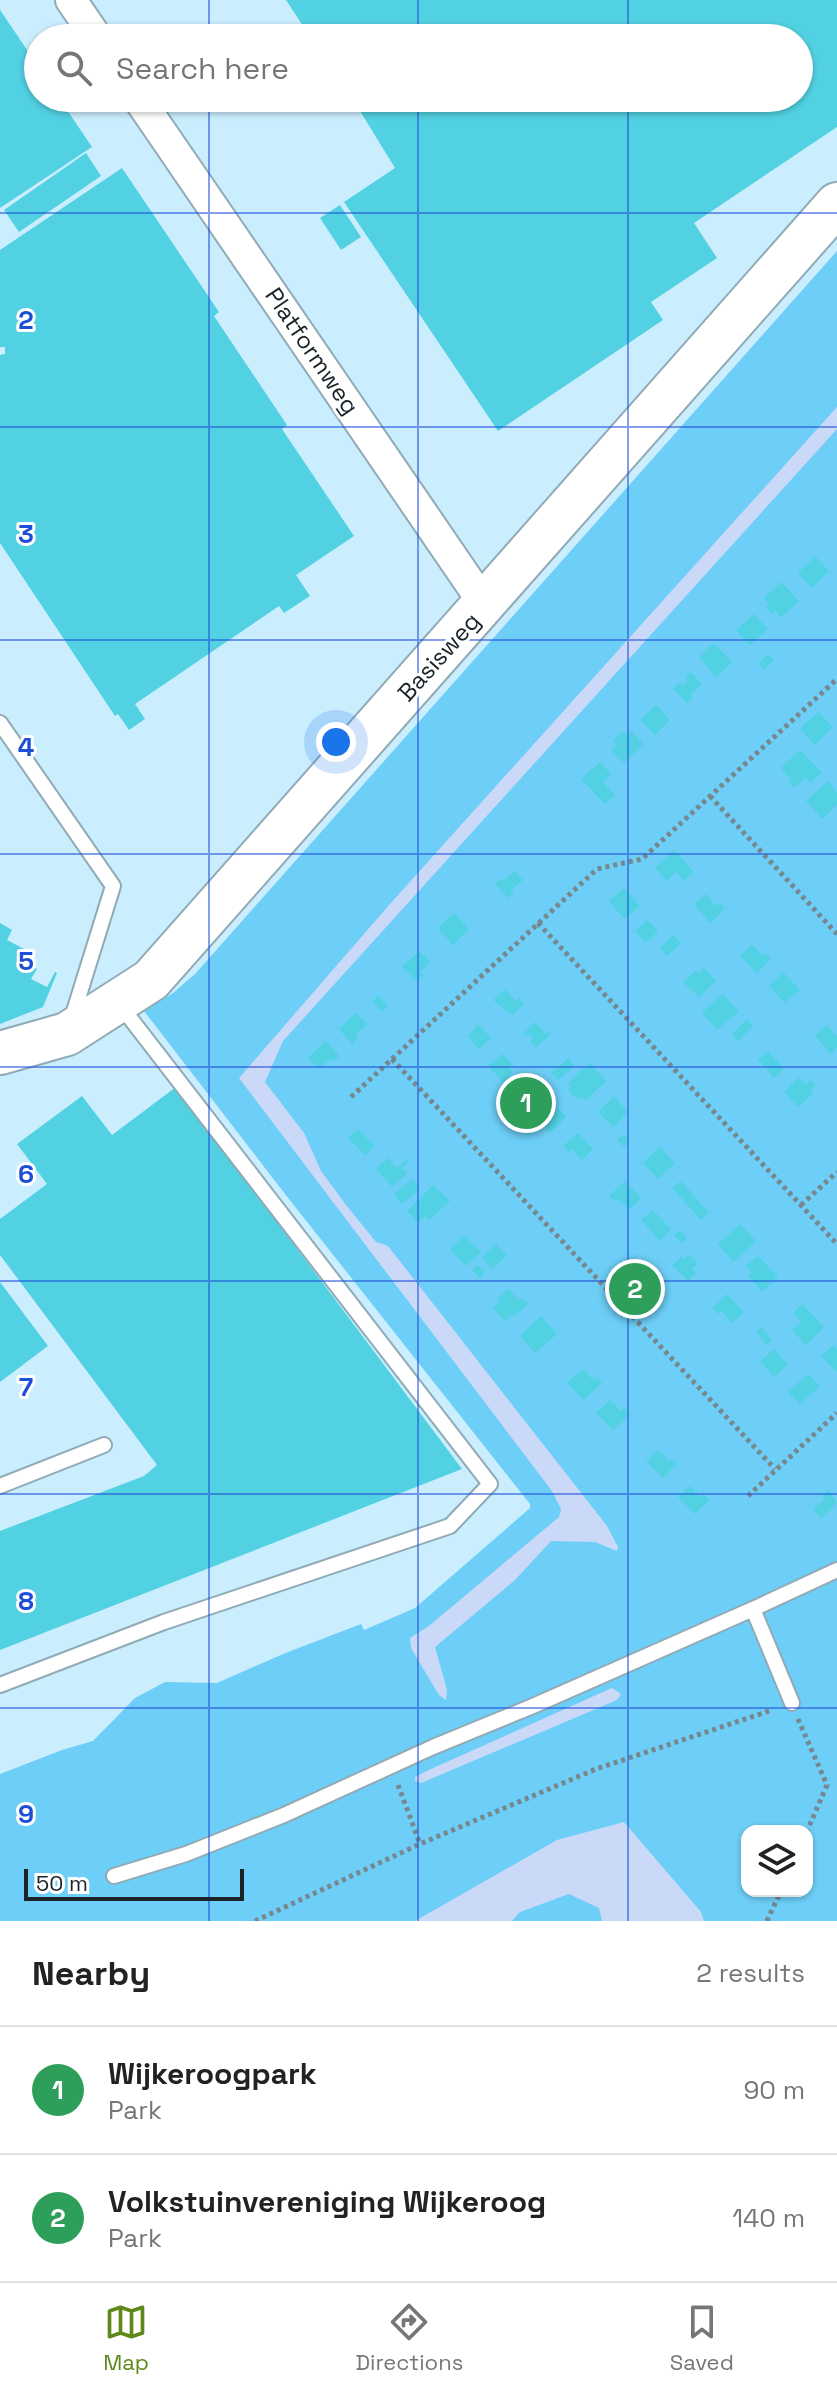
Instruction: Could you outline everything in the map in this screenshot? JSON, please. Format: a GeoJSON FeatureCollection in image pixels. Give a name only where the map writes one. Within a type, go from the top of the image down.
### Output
{"type":"FeatureCollection","features":[{"type":"Feature","properties":{"kind":"street"},"geometry":{"type":"LineString","coordinates":[[71,0],[87,24]]}},
{"type":"Feature","properties":{"kind":"street","name":"Platformweg"},"geometry":{"type":"LineString","coordinates":[[148,112],[485,605]]}},
{"type":"Feature","properties":{"kind":"street","name":"Basisweg"},"geometry":{"type":"LineString","coordinates":[[0,1053],[67,1034],[151,980],[837,204]]}},
{"type":"Feature","properties":{"kind":"lane"},"geometry":{"type":"LineString","coordinates":[[0,723],[113,886],[67,1034]]}},
{"type":"Feature","properties":{"kind":"lane"},"geometry":{"type":"LineString","coordinates":[[0,1685],[164,1622],[450,1526],[490,1484],[118,1001]]}},
{"type":"Feature","properties":{"kind":"lane"},"geometry":{"type":"LineString","coordinates":[[0,1486],[104,1445]]}},
{"type":"Feature","properties":{"kind":"lane"},"geometry":{"type":"LineString","coordinates":[[114,1876],[186,1854],[284,1815],[837,1570]]}},
{"type":"Feature","properties":{"kind":"lane"},"geometry":{"type":"LineString","coordinates":[[753,1609],[792,1703]]}},
{"type":"Feature","properties":{"kind":"path"},"geometry":{"type":"LineString","coordinates":[[351,1097],[597,869],[642,859],[837,679]]}},
{"type":"Feature","properties":{"kind":"path"},"geometry":{"type":"LineString","coordinates":[[710,796],[837,934]]}},
{"type":"Feature","properties":{"kind":"path"},"geometry":{"type":"LineString","coordinates":[[538,923],[837,1244]]}},
{"type":"Feature","properties":{"kind":"path"},"geometry":{"type":"LineString","coordinates":[[392,1059],[775,1469]]}},
{"type":"Feature","properties":{"kind":"path"},"geometry":{"type":"LineString","coordinates":[[801,1205],[837,1172]]}},
{"type":"Feature","properties":{"kind":"path"},"geometry":{"type":"LineString","coordinates":[[748,1496],[837,1413]]}},
{"type":"Feature","properties":{"kind":"path"},"geometry":{"type":"LineString","coordinates":[[255,1921],[420,1844],[596,1769],[792,1703],[827,1785],[810,1825]]}},
{"type":"Feature","properties":{"kind":"path"},"geometry":{"type":"LineString","coordinates":[[391,1766],[420,1844]]}},
{"type":"Feature","properties":{"kind":"path"},"geometry":{"type":"LineString","coordinates":[[767,1921],[778,1897]]}},
{"type":"Feature","properties":{"kind":"shaded area"},"geometry":{"type":"Polygon","coordinates":[[[0,0],[837,0],[837,345],[546,1510],[315,1714],[0,1830],[0,0]]]}},
{"type":"Feature","properties":{"kind":"shaded area"},"geometry":{"type":"Polygon","coordinates":[[[837,251],[837,1921],[0,1921],[0,1774],[93,1741],[135,1698],[165,1682],[217,1683],[361,1624],[364,1630],[415,1608],[530,1508],[530,1504],[144,1011],[173,993],[195,974],[837,251]]]}},
{"type":"Feature","properties":{"kind":"shaded area"},"geometry":{"type":"Polygon","coordinates":[[[837,407],[837,429],[283,1041],[265,1082],[304,1133],[321,1171],[346,1205],[376,1242],[388,1246],[607,1526],[618,1547],[617,1551],[595,1542],[551,1541],[515,1580],[435,1647],[447,1690],[446,1700],[439,1695],[411,1648],[410,1638],[429,1626],[559,1517],[561,1509],[552,1491],[239,1078],[390,904],[837,407]]]}},
{"type":"Feature","properties":{"kind":"shaded area"},"geometry":{"type":"Polygon","coordinates":[[[612,1688],[621,1694],[617,1700],[421,1783],[415,1781],[415,1777],[431,1769],[612,1688]]]}},
{"type":"Feature","properties":{"kind":"shaded area"},"geometry":{"type":"Polygon","coordinates":[[[624,1822],[701,1912],[704,1921],[602,1921],[599,1908],[569,1894],[520,1912],[512,1921],[415,1921],[557,1840],[624,1822]]]}},
{"type":"Feature","properties":{"kind":"building"},"geometry":{"type":"Polygon","coordinates":[[[286,0],[837,0],[837,127],[694,223],[717,258],[651,302],[663,320],[498,431],[344,202],[395,168],[361,112],[813,112],[813,24],[302,24],[286,0]]]}},
{"type":"Feature","properties":{"kind":"building"},"geometry":{"type":"Polygon","coordinates":[[[0,10],[24,45],[24,112],[68,112],[92,147],[0,208],[0,10]]]}},
{"type":"Feature","properties":{"kind":"building"},"geometry":{"type":"Polygon","coordinates":[[[86,153],[101,176],[19,232],[4,210],[86,153]]]}},
{"type":"Feature","properties":{"kind":"building"},"geometry":{"type":"Polygon","coordinates":[[[122,168],[219,312],[214,316],[287,425],[282,429],[354,536],[296,575],[310,596],[284,613],[279,606],[135,704],[145,719],[129,730],[118,714],[115,716],[0,543],[0,355],[5,354],[5,347],[0,347],[0,250],[122,168]]]}},
{"type":"Feature","properties":{"kind":"building"},"geometry":{"type":"Polygon","coordinates":[[[340,205],[361,237],[341,250],[320,218],[340,205]]]}},
{"type":"Feature","properties":{"kind":"building"},"geometry":{"type":"Polygon","coordinates":[[[815,556],[829,571],[812,588],[798,573],[815,556]]]}},
{"type":"Feature","properties":{"kind":"building"},"geometry":{"type":"Polygon","coordinates":[[[781,582],[799,601],[781,617],[776,611],[772,614],[764,598],[781,582]]]}},
{"type":"Feature","properties":{"kind":"building"},"geometry":{"type":"Polygon","coordinates":[[[754,614],[768,629],[750,646],[736,630],[754,614]]]}},
{"type":"Feature","properties":{"kind":"building"},"geometry":{"type":"Polygon","coordinates":[[[714,643],[732,662],[716,677],[699,657],[714,643]]]}},
{"type":"Feature","properties":{"kind":"building"},"geometry":{"type":"Polygon","coordinates":[[[768,654],[774,660],[764,669],[758,664],[768,654]]]}},
{"type":"Feature","properties":{"kind":"building"},"geometry":{"type":"Polygon","coordinates":[[[691,672],[702,684],[690,695],[693,698],[687,703],[673,688],[680,682],[683,685],[688,680],[685,677],[691,672]]]}},
{"type":"Feature","properties":{"kind":"building"},"geometry":{"type":"Polygon","coordinates":[[[656,705],[670,720],[655,735],[640,720],[656,705]]]}},
{"type":"Feature","properties":{"kind":"building"},"geometry":{"type":"Polygon","coordinates":[[[818,712],[833,727],[815,745],[800,729],[818,712]]]}},
{"type":"Feature","properties":{"kind":"building"},"geometry":{"type":"Polygon","coordinates":[[[623,731],[627,735],[631,731],[644,744],[624,763],[611,750],[617,745],[613,741],[623,731]]]}},
{"type":"Feature","properties":{"kind":"building"},"geometry":{"type":"Polygon","coordinates":[[[800,750],[822,773],[810,783],[806,778],[794,788],[781,768],[800,750]]]}},
{"type":"Feature","properties":{"kind":"building"},"geometry":{"type":"Polygon","coordinates":[[[600,762],[611,774],[603,782],[615,795],[605,804],[581,779],[600,762]]]}},
{"type":"Feature","properties":{"kind":"building"},"geometry":{"type":"Polygon","coordinates":[[[828,781],[837,792],[837,805],[822,819],[806,801],[828,781]]]}},
{"type":"Feature","properties":{"kind":"building"},"geometry":{"type":"Polygon","coordinates":[[[674,850],[694,872],[684,881],[676,872],[667,881],[655,868],[674,850]]]}},
{"type":"Feature","properties":{"kind":"building"},"geometry":{"type":"Polygon","coordinates":[[[515,871],[523,880],[511,890],[514,893],[508,898],[495,884],[515,871]]]}},
{"type":"Feature","properties":{"kind":"building"},"geometry":{"type":"Polygon","coordinates":[[[624,888],[640,906],[624,919],[609,901],[624,888]]]}},
{"type":"Feature","properties":{"kind":"building"},"geometry":{"type":"Polygon","coordinates":[[[706,894],[716,906],[720,903],[725,909],[710,923],[694,904],[706,894]]]}},
{"type":"Feature","properties":{"kind":"building"},"geometry":{"type":"Polygon","coordinates":[[[454,913],[469,929],[453,945],[438,928],[454,913]]]}},
{"type":"Feature","properties":{"kind":"building"},"geometry":{"type":"Polygon","coordinates":[[[647,920],[658,931],[646,943],[635,931],[647,920]]]}},
{"type":"Feature","properties":{"kind":"building"},"geometry":{"type":"Polygon","coordinates":[[[0,923],[12,930],[7,940],[24,949],[19,960],[37,969],[31,979],[47,987],[57,973],[43,1007],[0,1024],[0,923]]]}},
{"type":"Feature","properties":{"kind":"building"},"geometry":{"type":"Polygon","coordinates":[[[673,935],[681,943],[667,956],[660,948],[673,935]]]}},
{"type":"Feature","properties":{"kind":"building"},"geometry":{"type":"Polygon","coordinates":[[[752,945],[771,959],[757,973],[740,956],[752,945]]]}},
{"type":"Feature","properties":{"kind":"building"},"geometry":{"type":"Polygon","coordinates":[[[419,951],[430,962],[419,973],[423,976],[417,982],[402,967],[419,951]]]}},
{"type":"Feature","properties":{"kind":"building"},"geometry":{"type":"Polygon","coordinates":[[[704,968],[716,981],[699,997],[683,982],[696,970],[699,973],[704,968]]]}},
{"type":"Feature","properties":{"kind":"building"},"geometry":{"type":"Polygon","coordinates":[[[783,972],[800,990],[785,1003],[769,986],[783,972]]]}},
{"type":"Feature","properties":{"kind":"building"},"geometry":{"type":"Polygon","coordinates":[[[505,989],[515,1001],[519,998],[524,1004],[512,1015],[493,1000],[505,989]]]}},
{"type":"Feature","properties":{"kind":"building"},"geometry":{"type":"Polygon","coordinates":[[[722,994],[739,1011],[718,1030],[702,1013],[722,994]]]}},
{"type":"Feature","properties":{"kind":"building"},"geometry":{"type":"Polygon","coordinates":[[[378,995],[388,1006],[381,1011],[373,1001],[378,995]]]}},
{"type":"Feature","properties":{"kind":"building"},"geometry":{"type":"Polygon","coordinates":[[[355,1013],[367,1024],[355,1035],[358,1038],[352,1044],[339,1029],[355,1013]]]}},
{"type":"Feature","properties":{"kind":"building"},"geometry":{"type":"Polygon","coordinates":[[[747,1019],[753,1026],[738,1041],[732,1034],[747,1019]]]}},
{"type":"Feature","properties":{"kind":"building"},"geometry":{"type":"Polygon","coordinates":[[[535,1022],[546,1034],[549,1031],[551,1034],[536,1048],[530,1041],[533,1038],[523,1033],[535,1022]]]}},
{"type":"Feature","properties":{"kind":"building"},"geometry":{"type":"Polygon","coordinates":[[[478,1024],[491,1038],[479,1049],[468,1037],[478,1024]]]}},
{"type":"Feature","properties":{"kind":"building"},"geometry":{"type":"Polygon","coordinates":[[[827,1025],[837,1036],[837,1048],[831,1054],[815,1036],[827,1025]]]}},
{"type":"Feature","properties":{"kind":"building"},"geometry":{"type":"Polygon","coordinates":[[[326,1041],[339,1056],[319,1069],[308,1058],[326,1041]]]}},
{"type":"Feature","properties":{"kind":"building"},"geometry":{"type":"Polygon","coordinates":[[[768,1051],[784,1069],[774,1078],[758,1060],[768,1051]]]}},
{"type":"Feature","properties":{"kind":"building"},"geometry":{"type":"Polygon","coordinates":[[[503,1054],[513,1065],[509,1068],[513,1072],[503,1082],[488,1066],[503,1054]]]}},
{"type":"Feature","properties":{"kind":"building"},"geometry":{"type":"Polygon","coordinates":[[[568,1058],[574,1066],[558,1080],[551,1073],[568,1058]]]}},
{"type":"Feature","properties":{"kind":"building"},"geometry":{"type":"Polygon","coordinates":[[[590,1063],[606,1081],[585,1101],[581,1097],[578,1100],[568,1090],[571,1087],[568,1083],[590,1063]]]}},
{"type":"Feature","properties":{"kind":"building"},"geometry":{"type":"Polygon","coordinates":[[[799,1077],[806,1085],[810,1080],[816,1086],[798,1107],[784,1092],[799,1077]]]}},
{"type":"Feature","properties":{"kind":"building"},"geometry":{"type":"Polygon","coordinates":[[[520,1079],[526,1086],[518,1093],[512,1086],[520,1079]]]}},
{"type":"Feature","properties":{"kind":"building"},"geometry":{"type":"Polygon","coordinates":[[[176,1087],[462,1469],[0,1650],[0,1531],[144,1476],[157,1465],[0,1255],[0,1219],[47,1184],[17,1144],[82,1096],[112,1135],[176,1087]]]}},
{"type":"Feature","properties":{"kind":"building"},"geometry":{"type":"Polygon","coordinates":[[[614,1096],[628,1112],[613,1127],[598,1112],[614,1096]]]}},
{"type":"Feature","properties":{"kind":"building"},"geometry":{"type":"Polygon","coordinates":[[[552,1102],[566,1117],[550,1133],[534,1116],[552,1102]]]}},
{"type":"Feature","properties":{"kind":"building"},"geometry":{"type":"Polygon","coordinates":[[[358,1129],[375,1146],[365,1155],[348,1138],[358,1129]]]}},
{"type":"Feature","properties":{"kind":"building"},"geometry":{"type":"Polygon","coordinates":[[[578,1133],[593,1149],[582,1160],[563,1146],[578,1133]]]}},
{"type":"Feature","properties":{"kind":"building"},"geometry":{"type":"Polygon","coordinates":[[[624,1134],[630,1141],[624,1147],[617,1140],[624,1134]]]}},
{"type":"Feature","properties":{"kind":"building"},"geometry":{"type":"Polygon","coordinates":[[[660,1147],[675,1163],[658,1179],[643,1163],[660,1147]]]}},
{"type":"Feature","properties":{"kind":"building"},"geometry":{"type":"Polygon","coordinates":[[[388,1158],[397,1168],[406,1159],[408,1162],[402,1168],[407,1173],[392,1187],[376,1169],[388,1158]]]}},
{"type":"Feature","properties":{"kind":"building"},"geometry":{"type":"Polygon","coordinates":[[[412,1179],[420,1189],[402,1204],[394,1194],[412,1179]]]}},
{"type":"Feature","properties":{"kind":"building"},"geometry":{"type":"Polygon","coordinates":[[[625,1181],[641,1198],[629,1210],[618,1199],[615,1201],[609,1196],[625,1181]]]}},
{"type":"Feature","properties":{"kind":"building"},"geometry":{"type":"Polygon","coordinates":[[[681,1181],[709,1213],[701,1220],[672,1188],[681,1181]]]}},
{"type":"Feature","properties":{"kind":"building"},"geometry":{"type":"Polygon","coordinates":[[[433,1185],[450,1201],[429,1220],[425,1216],[419,1223],[407,1211],[433,1185]]]}},
{"type":"Feature","properties":{"kind":"building"},"geometry":{"type":"Polygon","coordinates":[[[653,1210],[671,1229],[660,1241],[641,1220],[653,1210]]]}},
{"type":"Feature","properties":{"kind":"building"},"geometry":{"type":"Polygon","coordinates":[[[740,1224],[756,1241],[734,1262],[718,1244],[740,1224]]]}},
{"type":"Feature","properties":{"kind":"building"},"geometry":{"type":"Polygon","coordinates":[[[680,1230],[687,1238],[682,1243],[674,1235],[680,1230]]]}},
{"type":"Feature","properties":{"kind":"building"},"geometry":{"type":"Polygon","coordinates":[[[464,1235],[481,1252],[466,1266],[450,1249],[464,1235]]]}},
{"type":"Feature","properties":{"kind":"building"},"geometry":{"type":"Polygon","coordinates":[[[496,1244],[507,1255],[492,1269],[482,1257],[496,1244]]]}},
{"type":"Feature","properties":{"kind":"building"},"geometry":{"type":"Polygon","coordinates":[[[689,1254],[698,1264],[692,1269],[696,1273],[688,1281],[672,1265],[689,1254]]]}},
{"type":"Feature","properties":{"kind":"building"},"geometry":{"type":"Polygon","coordinates":[[[758,1256],[778,1277],[762,1292],[748,1276],[752,1272],[746,1266],[758,1256]]]}},
{"type":"Feature","properties":{"kind":"building"},"geometry":{"type":"Polygon","coordinates":[[[478,1265],[485,1272],[480,1278],[472,1270],[478,1265]]]}},
{"type":"Feature","properties":{"kind":"building"},"geometry":{"type":"Polygon","coordinates":[[[0,1282],[48,1346],[0,1382],[0,1282]]]}},
{"type":"Feature","properties":{"kind":"building"},"geometry":{"type":"Polygon","coordinates":[[[508,1289],[528,1304],[505,1321],[493,1308],[499,1302],[497,1299],[508,1289]]]}},
{"type":"Feature","properties":{"kind":"building"},"geometry":{"type":"Polygon","coordinates":[[[727,1294],[744,1312],[732,1323],[721,1311],[718,1314],[712,1308],[727,1294]]]}},
{"type":"Feature","properties":{"kind":"building"},"geometry":{"type":"Polygon","coordinates":[[[802,1304],[824,1327],[806,1345],[792,1330],[801,1322],[793,1313],[802,1304]]]}},
{"type":"Feature","properties":{"kind":"building"},"geometry":{"type":"Polygon","coordinates":[[[541,1316],[557,1334],[535,1353],[520,1336],[541,1316]]]}},
{"type":"Feature","properties":{"kind":"building"},"geometry":{"type":"Polygon","coordinates":[[[761,1327],[772,1340],[767,1345],[756,1332],[761,1327]]]}},
{"type":"Feature","properties":{"kind":"building"},"geometry":{"type":"Polygon","coordinates":[[[833,1345],[837,1349],[837,1372],[821,1356],[833,1345]]]}},
{"type":"Feature","properties":{"kind":"building"},"geometry":{"type":"Polygon","coordinates":[[[774,1349],[788,1365],[774,1377],[760,1361],[774,1349]]]}},
{"type":"Feature","properties":{"kind":"building"},"geometry":{"type":"Polygon","coordinates":[[[583,1369],[594,1381],[597,1377],[602,1383],[583,1400],[567,1383],[583,1369]]]}},
{"type":"Feature","properties":{"kind":"building"},"geometry":{"type":"Polygon","coordinates":[[[808,1374],[820,1386],[800,1404],[788,1392],[808,1374]]]}},
{"type":"Feature","properties":{"kind":"building"},"geometry":{"type":"Polygon","coordinates":[[[610,1400],[621,1411],[624,1408],[630,1414],[613,1430],[596,1413],[610,1400]]]}},
{"type":"Feature","properties":{"kind":"building"},"geometry":{"type":"Polygon","coordinates":[[[658,1450],[677,1464],[663,1478],[646,1461],[658,1450]]]}},
{"type":"Feature","properties":{"kind":"building"},"geometry":{"type":"Polygon","coordinates":[[[690,1486],[709,1500],[695,1514],[678,1497],[690,1486]]]}},
{"type":"Feature","properties":{"kind":"building"},"geometry":{"type":"Polygon","coordinates":[[[828,1490],[837,1503],[821,1518],[813,1509],[825,1499],[822,1495],[828,1490]]]}},
{"type":"Feature","properties":{"kind":"place","name":"Wijkeroogpark"},"geometry":{"type":"Point","coordinates":[526,1103]}},
{"type":"Feature","properties":{"kind":"place","name":"Volkstuinvereniging Wijkeroog"},"geometry":{"type":"Point","coordinates":[635,1289]}}]}
